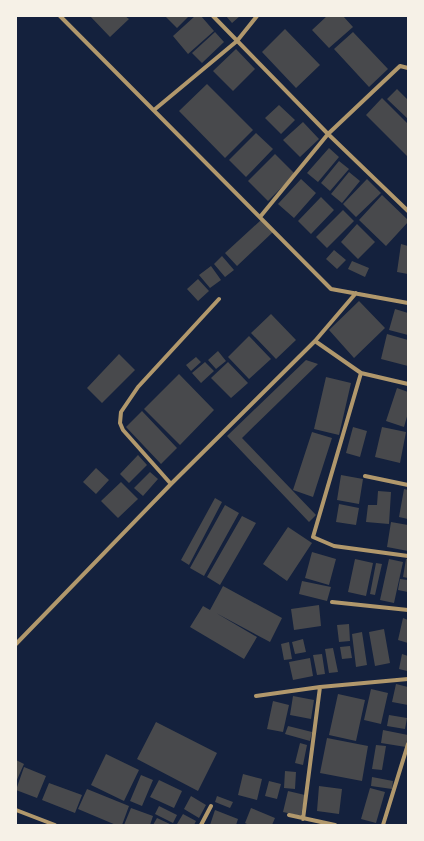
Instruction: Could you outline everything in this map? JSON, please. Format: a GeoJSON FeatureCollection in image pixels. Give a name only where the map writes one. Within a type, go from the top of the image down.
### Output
{"type":"FeatureCollection","features":[{"type":"Feature","properties":{"kind":"street"},"geometry":{"type":"LineString","coordinates":[[61,16],[331,288],[408,304]]}},
{"type":"Feature","properties":{"kind":"street"},"geometry":{"type":"LineString","coordinates":[[213,16],[328,134],[408,211]]}},
{"type":"Feature","properties":{"kind":"street"},"geometry":{"type":"LineString","coordinates":[[154,110],[237,41],[257,16]]}},
{"type":"Feature","properties":{"kind":"street"},"geometry":{"type":"LineString","coordinates":[[260,217],[328,134],[400,66],[408,68]]}},
{"type":"Feature","properties":{"kind":"street"},"geometry":{"type":"LineString","coordinates":[[16,644],[171,484],[314,341],[356,293]]}},
{"type":"Feature","properties":{"kind":"street"},"geometry":{"type":"LineString","coordinates":[[171,484],[123,430],[120,419],[122,412],[138,387],[219,299]]}},
{"type":"Feature","properties":{"kind":"street"},"geometry":{"type":"LineString","coordinates":[[314,341],[361,373],[408,384]]}},
{"type":"Feature","properties":{"kind":"street"},"geometry":{"type":"LineString","coordinates":[[361,373],[313,538],[334,546],[408,556]]}},
{"type":"Feature","properties":{"kind":"street"},"geometry":{"type":"LineString","coordinates":[[365,476],[408,485]]}},
{"type":"Feature","properties":{"kind":"street"},"geometry":{"type":"LineString","coordinates":[[332,602],[408,610]]}},
{"type":"Feature","properties":{"kind":"street"},"geometry":{"type":"LineString","coordinates":[[256,696],[320,687],[408,679]]}},
{"type":"Feature","properties":{"kind":"street"},"geometry":{"type":"LineString","coordinates":[[303,819],[320,687]]}},
{"type":"Feature","properties":{"kind":"street"},"geometry":{"type":"LineString","coordinates":[[383,825],[408,744]]}},
{"type":"Feature","properties":{"kind":"street"},"geometry":{"type":"LineString","coordinates":[[201,825],[211,806]]}},
{"type":"Feature","properties":{"kind":"street"},"geometry":{"type":"LineString","coordinates":[[16,810],[55,825]]}},
{"type":"Feature","properties":{"kind":"street"},"geometry":{"type":"LineString","coordinates":[[289,815],[335,825]]}},
{"type":"Feature","properties":{"kind":"building"},"geometry":{"type":"Polygon","coordinates":[[[90,16],[125,16],[129,19],[110,37],[90,16]]]}},
{"type":"Feature","properties":{"kind":"building"},"geometry":{"type":"Polygon","coordinates":[[[165,16],[189,16],[177,28],[165,16]]]}},
{"type":"Feature","properties":{"kind":"building"},"geometry":{"type":"Polygon","coordinates":[[[195,16],[201,16],[214,31],[188,54],[173,36],[195,16]]]}},
{"type":"Feature","properties":{"kind":"building"},"geometry":{"type":"Polygon","coordinates":[[[226,16],[240,16],[232,23],[226,16]]]}},
{"type":"Feature","properties":{"kind":"building"},"geometry":{"type":"Polygon","coordinates":[[[327,16],[343,16],[353,27],[329,48],[312,30],[327,16]]]}},
{"type":"Feature","properties":{"kind":"building"},"geometry":{"type":"Polygon","coordinates":[[[285,29],[320,65],[296,88],[262,52],[285,29]]]}},
{"type":"Feature","properties":{"kind":"building"},"geometry":{"type":"Polygon","coordinates":[[[215,32],[224,42],[202,63],[192,53],[215,32]]]}},
{"type":"Feature","properties":{"kind":"building"},"geometry":{"type":"Polygon","coordinates":[[[353,32],[388,69],[369,87],[334,49],[353,32]]]}},
{"type":"Feature","properties":{"kind":"building"},"geometry":{"type":"Polygon","coordinates":[[[236,49],[255,69],[233,91],[213,71],[236,49]]]}},
{"type":"Feature","properties":{"kind":"building"},"geometry":{"type":"Polygon","coordinates":[[[207,84],[253,130],[225,158],[179,111],[207,84]]]}},
{"type":"Feature","properties":{"kind":"building"},"geometry":{"type":"Polygon","coordinates":[[[397,89],[408,100],[408,119],[387,99],[397,89]]]}},
{"type":"Feature","properties":{"kind":"building"},"geometry":{"type":"Polygon","coordinates":[[[382,98],[408,124],[408,157],[366,115],[382,98]]]}},
{"type":"Feature","properties":{"kind":"building"},"geometry":{"type":"Polygon","coordinates":[[[279,105],[295,120],[281,134],[265,118],[279,105]]]}},
{"type":"Feature","properties":{"kind":"building"},"geometry":{"type":"Polygon","coordinates":[[[303,122],[319,139],[300,157],[283,140],[303,122]]]}},
{"type":"Feature","properties":{"kind":"building"},"geometry":{"type":"Polygon","coordinates":[[[256,133],[273,149],[246,177],[229,160],[256,133]]]}},
{"type":"Feature","properties":{"kind":"building"},"geometry":{"type":"Polygon","coordinates":[[[329,148],[339,157],[318,182],[307,173],[329,148]]]}},
{"type":"Feature","properties":{"kind":"building"},"geometry":{"type":"Polygon","coordinates":[[[275,154],[295,174],[268,201],[248,181],[275,154]]]}},
{"type":"Feature","properties":{"kind":"building"},"geometry":{"type":"Polygon","coordinates":[[[339,161],[349,169],[330,191],[321,183],[339,161]]]}},
{"type":"Feature","properties":{"kind":"building"},"geometry":{"type":"Polygon","coordinates":[[[349,172],[360,181],[342,203],[331,194],[349,172]]]}},
{"type":"Feature","properties":{"kind":"building"},"geometry":{"type":"Polygon","coordinates":[[[301,179],[316,193],[294,218],[278,204],[301,179]]]}},
{"type":"Feature","properties":{"kind":"building"},"geometry":{"type":"Polygon","coordinates":[[[367,179],[381,193],[356,217],[343,204],[367,179]]]}},
{"type":"Feature","properties":{"kind":"building"},"geometry":{"type":"Polygon","coordinates":[[[382,195],[408,220],[408,222],[386,246],[359,220],[382,195]]]}},
{"type":"Feature","properties":{"kind":"building"},"geometry":{"type":"Polygon","coordinates":[[[321,197],[334,210],[311,234],[298,221],[321,197]]]}},
{"type":"Feature","properties":{"kind":"building"},"geometry":{"type":"Polygon","coordinates":[[[343,210],[354,221],[327,248],[316,237],[343,210]]]}},
{"type":"Feature","properties":{"kind":"building"},"geometry":{"type":"Polygon","coordinates":[[[261,220],[273,232],[237,266],[225,253],[261,220]]]}},
{"type":"Feature","properties":{"kind":"building"},"geometry":{"type":"Polygon","coordinates":[[[357,224],[375,242],[358,259],[341,242],[357,224]]]}},
{"type":"Feature","properties":{"kind":"building"},"geometry":{"type":"Polygon","coordinates":[[[401,244],[408,246],[408,274],[397,272],[401,244]]]}},
{"type":"Feature","properties":{"kind":"building"},"geometry":{"type":"Polygon","coordinates":[[[334,250],[346,260],[337,269],[326,259],[334,250]]]}},
{"type":"Feature","properties":{"kind":"building"},"geometry":{"type":"Polygon","coordinates":[[[222,256],[234,270],[225,277],[214,264],[222,256]]]}},
{"type":"Feature","properties":{"kind":"building"},"geometry":{"type":"Polygon","coordinates":[[[352,261],[369,268],[365,277],[348,269],[352,261]]]}},
{"type":"Feature","properties":{"kind":"building"},"geometry":{"type":"Polygon","coordinates":[[[211,266],[221,280],[210,288],[199,275],[211,266]]]}},
{"type":"Feature","properties":{"kind":"building"},"geometry":{"type":"Polygon","coordinates":[[[198,279],[209,291],[198,301],[187,289],[198,279]]]}},
{"type":"Feature","properties":{"kind":"building"},"geometry":{"type":"Polygon","coordinates":[[[359,301],[385,328],[354,358],[329,330],[359,301]]]}},
{"type":"Feature","properties":{"kind":"building"},"geometry":{"type":"Polygon","coordinates":[[[395,309],[408,313],[408,335],[389,330],[395,309]]]}},
{"type":"Feature","properties":{"kind":"building"},"geometry":{"type":"Polygon","coordinates":[[[271,314],[296,340],[276,359],[251,333],[271,314]]]}},
{"type":"Feature","properties":{"kind":"building"},"geometry":{"type":"Polygon","coordinates":[[[387,334],[408,340],[408,366],[381,359],[387,334]]]}},
{"type":"Feature","properties":{"kind":"building"},"geometry":{"type":"Polygon","coordinates":[[[249,336],[271,359],[249,379],[228,357],[249,336]]]}},
{"type":"Feature","properties":{"kind":"building"},"geometry":{"type":"Polygon","coordinates":[[[218,351],[226,361],[216,369],[208,360],[218,351]]]}},
{"type":"Feature","properties":{"kind":"building"},"geometry":{"type":"Polygon","coordinates":[[[119,354],[135,370],[102,403],[87,388],[119,354]]]}},
{"type":"Feature","properties":{"kind":"building"},"geometry":{"type":"Polygon","coordinates":[[[196,357],[201,362],[191,371],[186,365],[196,357]]]}},
{"type":"Feature","properties":{"kind":"building"},"geometry":{"type":"Polygon","coordinates":[[[306,360],[318,364],[242,438],[316,515],[309,522],[227,436],[306,360]]]}},
{"type":"Feature","properties":{"kind":"building"},"geometry":{"type":"Polygon","coordinates":[[[205,362],[214,371],[201,383],[192,373],[205,362]]]}},
{"type":"Feature","properties":{"kind":"building"},"geometry":{"type":"Polygon","coordinates":[[[228,362],[248,383],[231,398],[211,378],[228,362]]]}},
{"type":"Feature","properties":{"kind":"building"},"geometry":{"type":"Polygon","coordinates":[[[179,374],[214,410],[180,445],[144,409],[179,374]]]}},
{"type":"Feature","properties":{"kind":"building"},"geometry":{"type":"Polygon","coordinates":[[[326,377],[351,383],[339,435],[314,429],[326,377]]]}},
{"type":"Feature","properties":{"kind":"building"},"geometry":{"type":"Polygon","coordinates":[[[397,388],[408,392],[408,413],[404,427],[386,421],[397,388]]]}},
{"type":"Feature","properties":{"kind":"building"},"geometry":{"type":"Polygon","coordinates":[[[142,411],[177,448],[161,464],[126,427],[142,411]]]}},
{"type":"Feature","properties":{"kind":"building"},"geometry":{"type":"Polygon","coordinates":[[[353,427],[367,431],[360,457],[346,453],[353,427]]]}},
{"type":"Feature","properties":{"kind":"building"},"geometry":{"type":"Polygon","coordinates":[[[382,427],[406,432],[400,463],[375,457],[382,427]]]}},
{"type":"Feature","properties":{"kind":"building"},"geometry":{"type":"Polygon","coordinates":[[[312,432],[332,438],[313,497],[293,490],[312,432]]]}},
{"type":"Feature","properties":{"kind":"building"},"geometry":{"type":"Polygon","coordinates":[[[138,455],[147,465],[129,483],[120,474],[138,455]]]}},
{"type":"Feature","properties":{"kind":"building"},"geometry":{"type":"Polygon","coordinates":[[[96,468],[109,480],[96,494],[83,482],[96,468]]]}},
{"type":"Feature","properties":{"kind":"building"},"geometry":{"type":"Polygon","coordinates":[[[150,472],[158,479],[143,496],[134,488],[150,472]]]}},
{"type":"Feature","properties":{"kind":"building"},"geometry":{"type":"Polygon","coordinates":[[[341,475],[363,479],[359,504],[337,500],[341,475]]]}},
{"type":"Feature","properties":{"kind":"building"},"geometry":{"type":"Polygon","coordinates":[[[121,482],[138,499],[118,518],[101,501],[121,482]]]}},
{"type":"Feature","properties":{"kind":"building"},"geometry":{"type":"Polygon","coordinates":[[[404,489],[408,490],[408,519],[399,517],[404,489]]]}},
{"type":"Feature","properties":{"kind":"building"},"geometry":{"type":"Polygon","coordinates":[[[378,491],[391,492],[389,524],[366,522],[368,505],[377,505],[378,491]]]}},
{"type":"Feature","properties":{"kind":"building"},"geometry":{"type":"Polygon","coordinates":[[[215,498],[222,502],[189,565],[181,560],[215,498]]]}},
{"type":"Feature","properties":{"kind":"building"},"geometry":{"type":"Polygon","coordinates":[[[339,504],[359,508],[356,525],[336,522],[339,504]]]}},
{"type":"Feature","properties":{"kind":"building"},"geometry":{"type":"Polygon","coordinates":[[[225,505],[239,513],[204,576],[190,568],[225,505]]]}},
{"type":"Feature","properties":{"kind":"building"},"geometry":{"type":"Polygon","coordinates":[[[242,516],[256,523],[220,585],[207,577],[242,516]]]}},
{"type":"Feature","properties":{"kind":"building"},"geometry":{"type":"Polygon","coordinates":[[[391,522],[408,525],[408,551],[387,547],[391,522]]]}},
{"type":"Feature","properties":{"kind":"building"},"geometry":{"type":"Polygon","coordinates":[[[288,527],[312,543],[287,581],[263,564],[288,527]]]}},
{"type":"Feature","properties":{"kind":"building"},"geometry":{"type":"Polygon","coordinates":[[[312,552],[336,559],[329,585],[305,578],[312,552]]]}},
{"type":"Feature","properties":{"kind":"building"},"geometry":{"type":"Polygon","coordinates":[[[355,559],[373,563],[366,596],[348,592],[355,559]]]}},
{"type":"Feature","properties":{"kind":"building"},"geometry":{"type":"Polygon","coordinates":[[[389,559],[403,562],[394,603],[380,600],[389,559]]]}},
{"type":"Feature","properties":{"kind":"building"},"geometry":{"type":"Polygon","coordinates":[[[406,559],[408,559],[408,578],[403,577],[406,559]]]}},
{"type":"Feature","properties":{"kind":"building"},"geometry":{"type":"Polygon","coordinates":[[[376,563],[382,564],[375,595],[370,594],[376,563]]]}},
{"type":"Feature","properties":{"kind":"building"},"geometry":{"type":"Polygon","coordinates":[[[400,579],[408,580],[408,592],[398,590],[400,579]]]}},
{"type":"Feature","properties":{"kind":"building"},"geometry":{"type":"Polygon","coordinates":[[[302,581],[331,587],[327,601],[299,594],[302,581]]]}},
{"type":"Feature","properties":{"kind":"building"},"geometry":{"type":"Polygon","coordinates":[[[223,586],[282,618],[270,642],[216,613],[257,637],[244,659],[190,627],[203,606],[210,610],[223,586]]]}},
{"type":"Feature","properties":{"kind":"building"},"geometry":{"type":"Polygon","coordinates":[[[319,605],[321,626],[294,630],[291,609],[319,605]]]}},
{"type":"Feature","properties":{"kind":"building"},"geometry":{"type":"Polygon","coordinates":[[[403,618],[408,620],[408,643],[398,640],[403,618]]]}},
{"type":"Feature","properties":{"kind":"building"},"geometry":{"type":"Polygon","coordinates":[[[349,624],[350,641],[339,642],[337,625],[349,624]]]}},
{"type":"Feature","properties":{"kind":"building"},"geometry":{"type":"Polygon","coordinates":[[[384,629],[390,663],[375,666],[369,632],[384,629]]]}},
{"type":"Feature","properties":{"kind":"building"},"geometry":{"type":"Polygon","coordinates":[[[362,632],[367,665],[356,667],[352,634],[362,632]]]}},
{"type":"Feature","properties":{"kind":"building"},"geometry":{"type":"Polygon","coordinates":[[[303,639],[306,652],[295,654],[292,642],[303,639]]]}},
{"type":"Feature","properties":{"kind":"building"},"geometry":{"type":"Polygon","coordinates":[[[289,642],[292,659],[284,660],[281,644],[289,642]]]}},
{"type":"Feature","properties":{"kind":"building"},"geometry":{"type":"Polygon","coordinates":[[[350,646],[352,658],[342,659],[340,647],[350,646]]]}},
{"type":"Feature","properties":{"kind":"building"},"geometry":{"type":"Polygon","coordinates":[[[333,648],[338,672],[329,673],[325,649],[333,648]]]}},
{"type":"Feature","properties":{"kind":"building"},"geometry":{"type":"Polygon","coordinates":[[[322,654],[325,674],[317,675],[313,655],[322,654]]]}},
{"type":"Feature","properties":{"kind":"building"},"geometry":{"type":"Polygon","coordinates":[[[402,654],[408,656],[407,671],[399,669],[402,654]]]}},
{"type":"Feature","properties":{"kind":"building"},"geometry":{"type":"Polygon","coordinates":[[[310,658],[313,676],[293,680],[289,662],[310,658]]]}},
{"type":"Feature","properties":{"kind":"building"},"geometry":{"type":"Polygon","coordinates":[[[396,684],[408,687],[408,705],[392,702],[396,684]]]}},
{"type":"Feature","properties":{"kind":"building"},"geometry":{"type":"Polygon","coordinates":[[[371,689],[388,693],[381,724],[364,720],[371,689]]]}},
{"type":"Feature","properties":{"kind":"building"},"geometry":{"type":"Polygon","coordinates":[[[338,694],[365,700],[356,741],[329,735],[338,694]]]}},
{"type":"Feature","properties":{"kind":"building"},"geometry":{"type":"Polygon","coordinates":[[[293,696],[314,700],[311,719],[290,715],[293,696]]]}},
{"type":"Feature","properties":{"kind":"building"},"geometry":{"type":"Polygon","coordinates":[[[273,701],[289,705],[283,732],[267,729],[273,701]]]}},
{"type":"Feature","properties":{"kind":"building"},"geometry":{"type":"Polygon","coordinates":[[[389,715],[407,718],[405,729],[387,726],[389,715]]]}},
{"type":"Feature","properties":{"kind":"building"},"geometry":{"type":"Polygon","coordinates":[[[156,722],[217,753],[198,791],[137,759],[156,722]]]}},
{"type":"Feature","properties":{"kind":"building"},"geometry":{"type":"Polygon","coordinates":[[[288,726],[312,732],[310,741],[285,734],[288,726]]]}},
{"type":"Feature","properties":{"kind":"building"},"geometry":{"type":"Polygon","coordinates":[[[383,730],[408,735],[406,747],[381,743],[383,730]]]}},
{"type":"Feature","properties":{"kind":"building"},"geometry":{"type":"Polygon","coordinates":[[[327,738],[368,746],[362,781],[320,773],[327,738]]]}},
{"type":"Feature","properties":{"kind":"building"},"geometry":{"type":"Polygon","coordinates":[[[300,743],[307,745],[303,765],[295,763],[300,743]]]}},
{"type":"Feature","properties":{"kind":"building"},"geometry":{"type":"Polygon","coordinates":[[[376,745],[386,746],[382,770],[372,769],[376,745]]]}},
{"type":"Feature","properties":{"kind":"building"},"geometry":{"type":"Polygon","coordinates":[[[106,754],[139,770],[124,801],[91,785],[106,754]]]}},
{"type":"Feature","properties":{"kind":"building"},"geometry":{"type":"Polygon","coordinates":[[[16,760],[24,764],[16,782],[16,760]]]}},
{"type":"Feature","properties":{"kind":"building"},"geometry":{"type":"Polygon","coordinates":[[[24,767],[46,776],[37,798],[16,790],[24,767]]]}},
{"type":"Feature","properties":{"kind":"building"},"geometry":{"type":"Polygon","coordinates":[[[285,771],[296,772],[295,789],[284,788],[285,771]]]}},
{"type":"Feature","properties":{"kind":"building"},"geometry":{"type":"Polygon","coordinates":[[[243,774],[262,779],[257,800],[238,795],[243,774]]]}},
{"type":"Feature","properties":{"kind":"building"},"geometry":{"type":"Polygon","coordinates":[[[141,775],[153,780],[142,806],[130,801],[141,775]]]}},
{"type":"Feature","properties":{"kind":"building"},"geometry":{"type":"Polygon","coordinates":[[[372,777],[393,781],[392,789],[371,786],[372,777]]]}},
{"type":"Feature","properties":{"kind":"building"},"geometry":{"type":"Polygon","coordinates":[[[159,780],[182,791],[174,808],[150,797],[159,780]]]}},
{"type":"Feature","properties":{"kind":"building"},"geometry":{"type":"Polygon","coordinates":[[[269,781],[281,784],[277,799],[265,796],[269,781]]]}},
{"type":"Feature","properties":{"kind":"building"},"geometry":{"type":"Polygon","coordinates":[[[49,783],[82,795],[75,813],[42,800],[49,783]]]}},
{"type":"Feature","properties":{"kind":"building"},"geometry":{"type":"Polygon","coordinates":[[[319,786],[342,789],[339,814],[317,811],[319,786]]]}},
{"type":"Feature","properties":{"kind":"building"},"geometry":{"type":"Polygon","coordinates":[[[370,788],[385,792],[376,823],[361,819],[370,788]]]}},
{"type":"Feature","properties":{"kind":"building"},"geometry":{"type":"Polygon","coordinates":[[[87,789],[129,806],[122,825],[116,825],[78,809],[87,789]]]}},
{"type":"Feature","properties":{"kind":"building"},"geometry":{"type":"Polygon","coordinates":[[[288,791],[305,795],[301,816],[283,812],[288,791]]]}},
{"type":"Feature","properties":{"kind":"building"},"geometry":{"type":"Polygon","coordinates":[[[191,796],[206,805],[199,818],[184,809],[191,796]]]}},
{"type":"Feature","properties":{"kind":"building"},"geometry":{"type":"Polygon","coordinates":[[[217,796],[233,802],[230,808],[215,802],[217,796]]]}},
{"type":"Feature","properties":{"kind":"building"},"geometry":{"type":"Polygon","coordinates":[[[159,806],[177,815],[173,823],[155,814],[159,806]]]}},
{"type":"Feature","properties":{"kind":"building"},"geometry":{"type":"Polygon","coordinates":[[[131,808],[153,816],[150,825],[124,825],[131,808]]]}},
{"type":"Feature","properties":{"kind":"building"},"geometry":{"type":"Polygon","coordinates":[[[251,808],[275,818],[272,825],[249,825],[245,823],[251,808]]]}},
{"type":"Feature","properties":{"kind":"building"},"geometry":{"type":"Polygon","coordinates":[[[215,810],[238,819],[236,825],[210,825],[215,810]]]}},
{"type":"Feature","properties":{"kind":"building"},"geometry":{"type":"Polygon","coordinates":[[[183,814],[196,821],[194,825],[177,824],[183,814]]]}},
{"type":"Feature","properties":{"kind":"building"},"geometry":{"type":"Polygon","coordinates":[[[157,818],[172,825],[153,825],[157,818]]]}}]}
